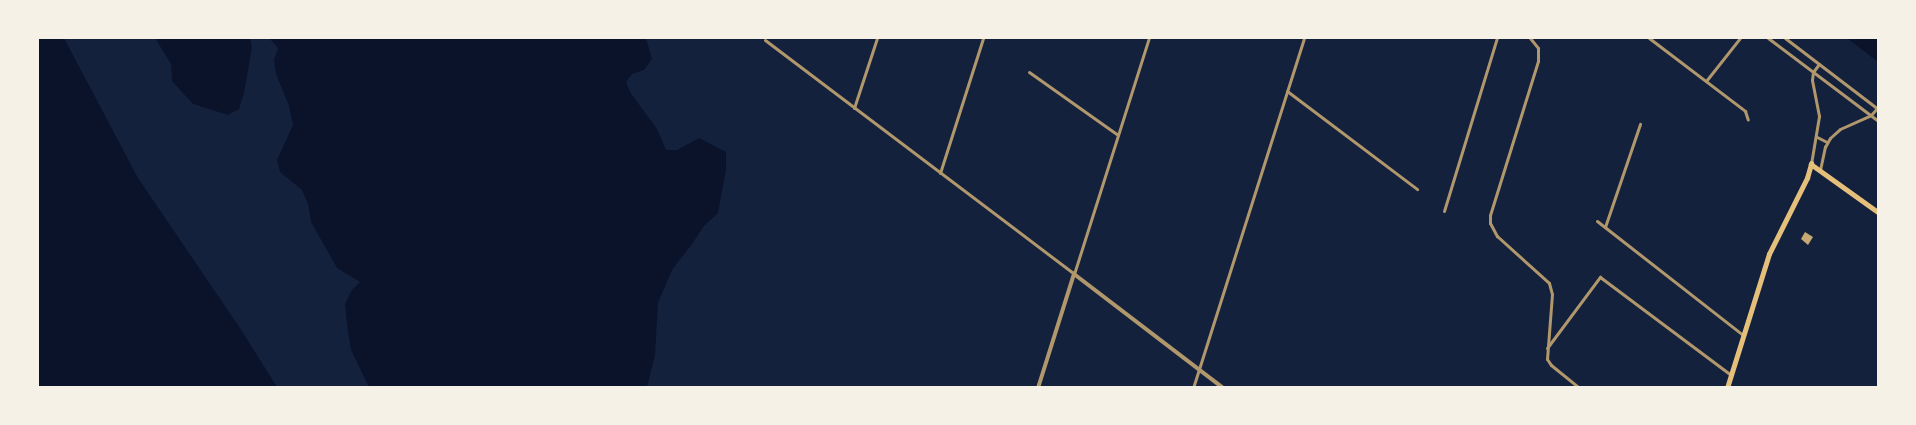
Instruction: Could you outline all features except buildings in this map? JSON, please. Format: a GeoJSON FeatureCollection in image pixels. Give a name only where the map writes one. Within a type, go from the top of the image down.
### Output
{"type":"FeatureCollection","features":[{"type":"Feature","properties":{"kind":"main road"},"geometry":{"type":"LineString","coordinates":[[1727,388],[1769,254],[1807,178],[1811,164],[1878,212]]}},
{"type":"Feature","properties":{"kind":"street"},"geometry":{"type":"LineString","coordinates":[[854,108],[877,38]]}},
{"type":"Feature","properties":{"kind":"street"},"geometry":{"type":"LineString","coordinates":[[940,173],[983,38]]}},
{"type":"Feature","properties":{"kind":"street"},"geometry":{"type":"LineString","coordinates":[[1038,388],[1149,38]]}},
{"type":"Feature","properties":{"kind":"street"},"geometry":{"type":"LineString","coordinates":[[1193,388],[1304,38]]}},
{"type":"Feature","properties":{"kind":"street"},"geometry":{"type":"LineString","coordinates":[[1444,211],[1498,38]]}},
{"type":"Feature","properties":{"kind":"street"},"geometry":{"type":"LineString","coordinates":[[1530,38],[1538,48],[1538,61],[1490,219],[1492,230],[1497,236],[1549,283],[1552,294],[1547,348],[1549,363],[1579,388]]}},
{"type":"Feature","properties":{"kind":"street"},"geometry":{"type":"LineString","coordinates":[[1649,38],[1744,111],[1748,120]]}},
{"type":"Feature","properties":{"kind":"street"},"geometry":{"type":"LineString","coordinates":[[1706,81],[1740,38]]}},
{"type":"Feature","properties":{"kind":"street"},"geometry":{"type":"LineString","coordinates":[[1768,38],[1878,121]]}},
{"type":"Feature","properties":{"kind":"street"},"geometry":{"type":"LineString","coordinates":[[1785,38],[1878,109],[1871,115],[1840,129],[1828,142],[1820,170]]}},
{"type":"Feature","properties":{"kind":"street"},"geometry":{"type":"LineString","coordinates":[[765,40],[1223,388]]}},
{"type":"Feature","properties":{"kind":"street"},"geometry":{"type":"LineString","coordinates":[[1811,164],[1819,116],[1812,80],[1819,64]]}},
{"type":"Feature","properties":{"kind":"street"},"geometry":{"type":"LineString","coordinates":[[1029,72],[1118,135]]}},
{"type":"Feature","properties":{"kind":"street"},"geometry":{"type":"LineString","coordinates":[[1287,91],[1417,189]]}},
{"type":"Feature","properties":{"kind":"street"},"geometry":{"type":"LineString","coordinates":[[1605,227],[1640,124]]}},
{"type":"Feature","properties":{"kind":"street"},"geometry":{"type":"LineString","coordinates":[[1817,137],[1828,142]]}},
{"type":"Feature","properties":{"kind":"street"},"geometry":{"type":"LineString","coordinates":[[1597,221],[1743,335]]}},
{"type":"Feature","properties":{"kind":"street"},"geometry":{"type":"LineString","coordinates":[[1547,348],[1600,277],[1731,375]]}},
{"type":"Feature","properties":{"kind":"water"},"geometry":{"type":"Polygon","coordinates":[[[38,38],[64,38],[138,178],[242,331],[277,387],[38,387],[38,38]]]}},
{"type":"Feature","properties":{"kind":"water"},"geometry":{"type":"Polygon","coordinates":[[[155,38],[250,38],[252,47],[244,93],[239,109],[228,115],[193,104],[172,81],[171,64],[155,38]]]}},
{"type":"Feature","properties":{"kind":"water"},"geometry":{"type":"Polygon","coordinates":[[[269,38],[646,38],[652,59],[644,70],[632,74],[626,82],[630,92],[657,129],[666,150],[677,150],[699,138],[726,152],[726,170],[718,213],[704,226],[672,270],[658,303],[655,355],[647,387],[369,387],[351,350],[345,304],[352,290],[360,282],[337,268],[311,222],[308,204],[302,190],[280,172],[277,160],[293,125],[289,106],[276,74],[274,60],[278,48],[269,38]]]}},
{"type":"Feature","properties":{"kind":"water"},"geometry":{"type":"Polygon","coordinates":[[[1847,38],[1878,38],[1878,62],[1847,38]]]}}]}
